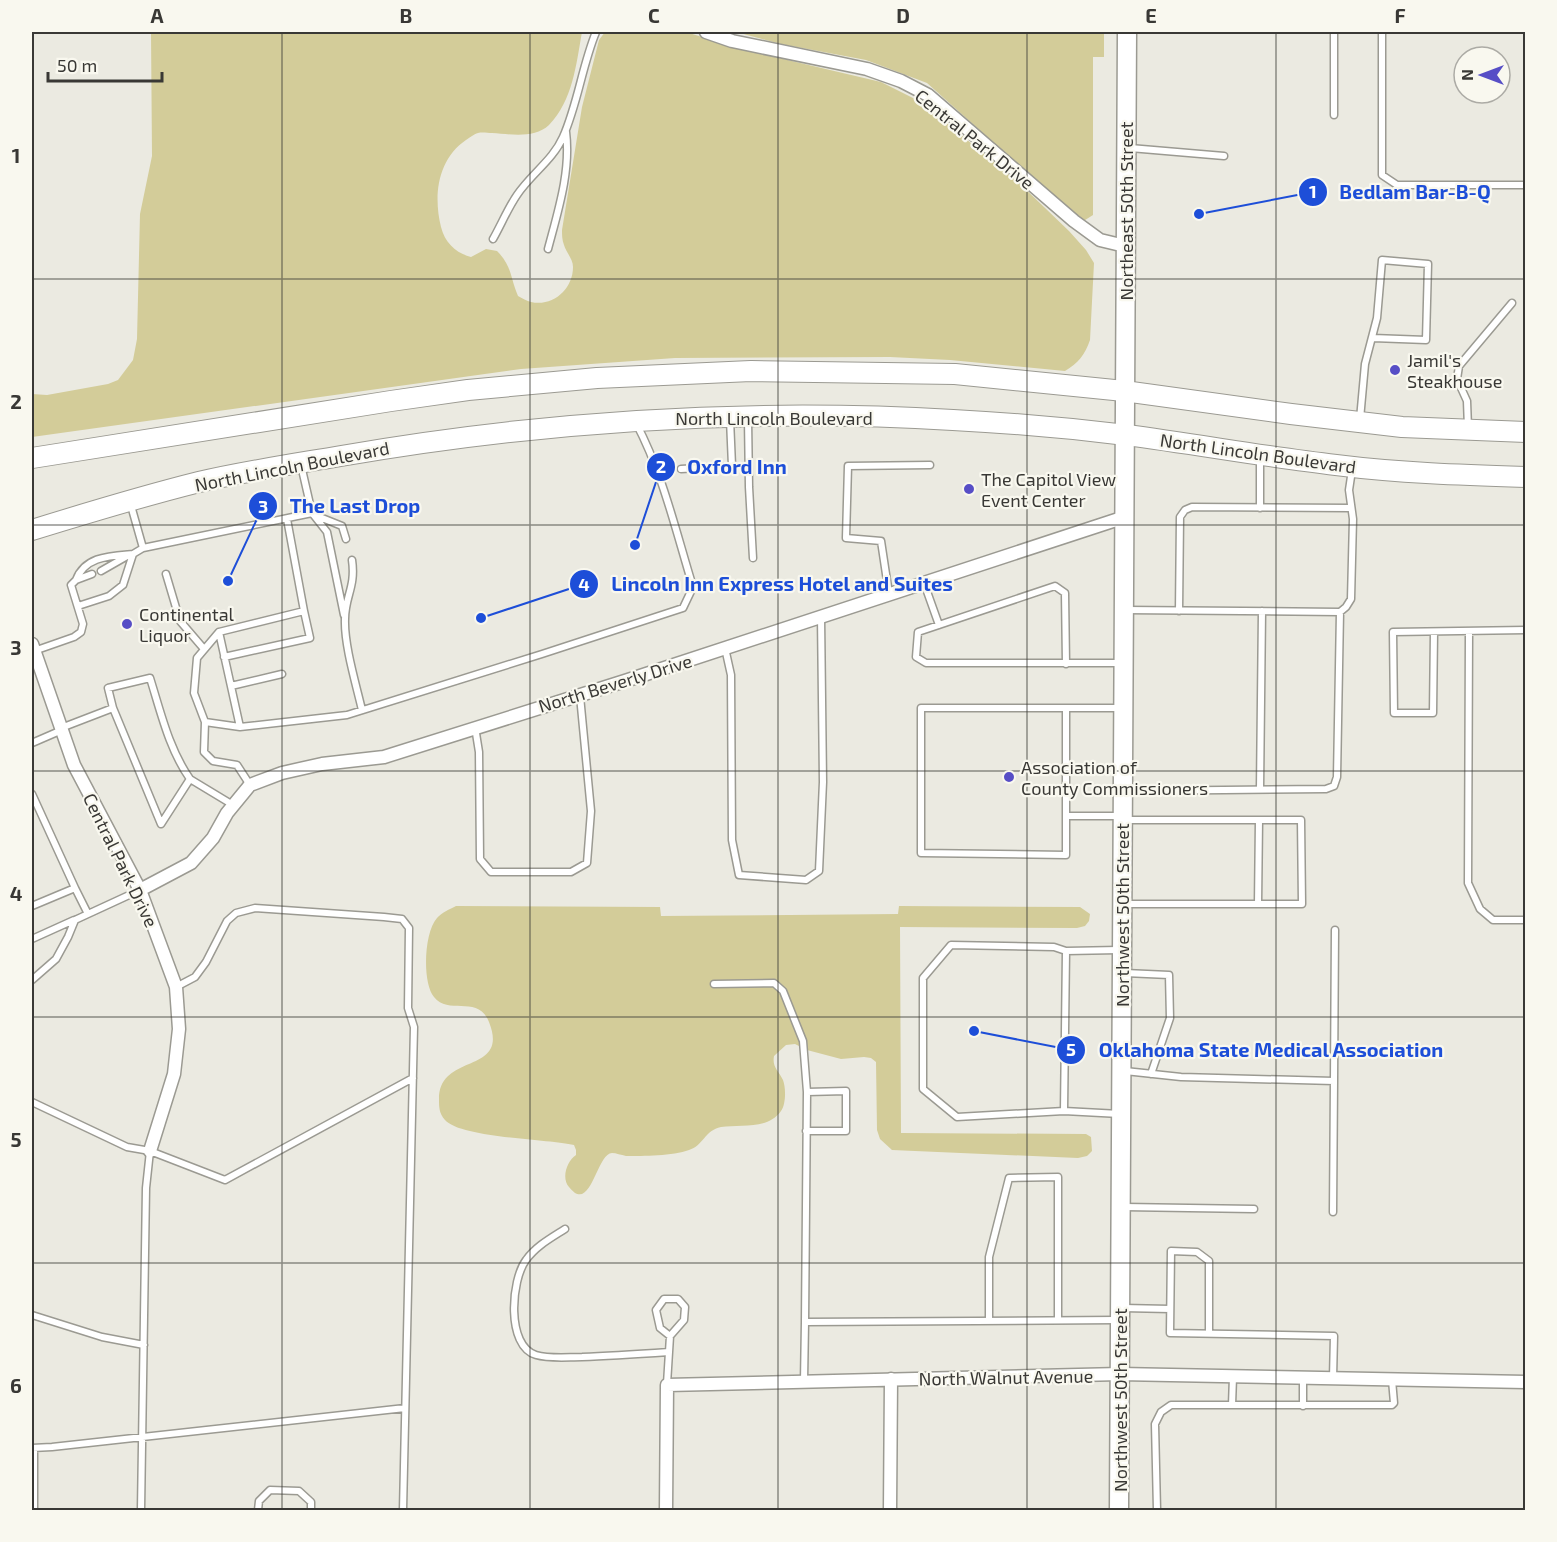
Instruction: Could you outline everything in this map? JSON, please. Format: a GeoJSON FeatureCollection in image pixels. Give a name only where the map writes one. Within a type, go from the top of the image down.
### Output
{"type":"FeatureCollection","features":[{"type":"Feature","properties":{"kind":"main road","name":"Northeast 50th Street"},"geometry":{"type":"LineString","coordinates":[[1124,390],[1127,32]]}},
{"type":"Feature","properties":{"kind":"main road"},"geometry":{"type":"LineString","coordinates":[[32,458],[424,396],[543,382],[762,370],[955,374],[1124,390],[1249,409],[1359,422],[1468,431],[1526,432]]}},
{"type":"Feature","properties":{"kind":"main road","name":"Northwest 50th Street"},"geometry":{"type":"LineString","coordinates":[[1119,1510],[1125,610],[1124,390]]}},
{"type":"Feature","properties":{"kind":"main road","name":"North Lincoln Boulevard"},"geometry":{"type":"LineString","coordinates":[[32,530],[200,482],[301,463],[491,433],[634,420],[739,416],[950,419],[1124,435],[1353,467],[1526,477]]}},
{"type":"Feature","properties":{"kind":"street","name":"Central Park Drive"},"geometry":{"type":"LineString","coordinates":[[706,32],[732,40],[867,69],[902,81],[928,95],[1100,240],[1125,246]]}},
{"type":"Feature","properties":{"kind":"street","name":"North Beverly Drive"},"geometry":{"type":"LineString","coordinates":[[250,785],[282,773],[322,764],[384,757],[924,584],[1125,517]]}},
{"type":"Feature","properties":{"kind":"street","name":"Central Park Drive"},"geometry":{"type":"LineString","coordinates":[[33,648],[74,765],[140,890],[176,987],[179,1029],[174,1074],[150,1151]]}},
{"type":"Feature","properties":{"kind":"street"},"geometry":{"type":"LineString","coordinates":[[140,890],[192,863],[213,838],[250,785]]}},
{"type":"Feature","properties":{"kind":"street","name":"North Walnut Avenue"},"geometry":{"type":"LineString","coordinates":[[667,1385],[1120,1374],[1526,1382]]}},
{"type":"Feature","properties":{"kind":"street"},"geometry":{"type":"LineString","coordinates":[[890,1510],[891,1379]]}},
{"type":"Feature","properties":{"kind":"street"},"geometry":{"type":"LineString","coordinates":[[666,1510],[667,1385]]}},
{"type":"Feature","properties":{"kind":"lane"},"geometry":{"type":"LineString","coordinates":[[493,239],[518,194],[546,163],[562,139],[577,100],[587,55],[596,32]]}},
{"type":"Feature","properties":{"kind":"lane"},"geometry":{"type":"LineString","coordinates":[[1334,32],[1334,115]]}},
{"type":"Feature","properties":{"kind":"lane"},"geometry":{"type":"LineString","coordinates":[[1382,32],[1382,175],[1397,185],[1526,185]]}},
{"type":"Feature","properties":{"kind":"lane"},"geometry":{"type":"LineString","coordinates":[[549,249],[562,197],[568,149],[566,130]]}},
{"type":"Feature","properties":{"kind":"lane"},"geometry":{"type":"LineString","coordinates":[[1126,147],[1224,156]]}},
{"type":"Feature","properties":{"kind":"lane"},"geometry":{"type":"LineString","coordinates":[[1359,422],[1365,364],[1373,338],[1382,260],[1428,264],[1426,340],[1373,338]]}},
{"type":"Feature","properties":{"kind":"lane"},"geometry":{"type":"LineString","coordinates":[[1468,431],[1467,401],[1457,379],[1459,366],[1512,303]]}},
{"type":"Feature","properties":{"kind":"lane"},"geometry":{"type":"LineString","coordinates":[[681,469],[732,466],[739,416]]}},
{"type":"Feature","properties":{"kind":"lane"},"geometry":{"type":"LineString","coordinates":[[739,416],[749,487],[753,558]]}},
{"type":"Feature","properties":{"kind":"lane"},"geometry":{"type":"LineString","coordinates":[[205,722],[240,727],[346,715],[683,608],[693,587],[660,480],[646,442],[634,420]]}},
{"type":"Feature","properties":{"kind":"lane"},"geometry":{"type":"LineString","coordinates":[[1260,454],[1260,508]]}},
{"type":"Feature","properties":{"kind":"lane"},"geometry":{"type":"LineString","coordinates":[[301,463],[312,513],[327,532],[362,710]]}},
{"type":"Feature","properties":{"kind":"lane"},"geometry":{"type":"LineString","coordinates":[[889,595],[881,541],[846,538],[848,466],[930,465]]}},
{"type":"Feature","properties":{"kind":"lane"},"geometry":{"type":"LineString","coordinates":[[1125,610],[1340,612],[1351,599],[1349,490],[1353,467]]}},
{"type":"Feature","properties":{"kind":"lane"},"geometry":{"type":"LineString","coordinates":[[129,502],[143,548]]}},
{"type":"Feature","properties":{"kind":"lane"},"geometry":{"type":"LineString","coordinates":[[1179,611],[1180,517],[1185,510],[1192,507],[1351,508]]}},
{"type":"Feature","properties":{"kind":"lane"},"geometry":{"type":"LineString","coordinates":[[102,572],[143,548],[312,513],[342,525],[346,539]]}},
{"type":"Feature","properties":{"kind":"lane"},"geometry":{"type":"LineString","coordinates":[[224,657],[310,638],[287,519]]}},
{"type":"Feature","properties":{"kind":"lane"},"geometry":{"type":"LineString","coordinates":[[33,648],[74,637],[81,632],[83,624],[71,585],[79,570],[88,562],[103,557],[132,554]]}},
{"type":"Feature","properties":{"kind":"lane"},"geometry":{"type":"LineString","coordinates":[[78,606],[109,596],[123,585],[132,554]]}},
{"type":"Feature","properties":{"kind":"lane"},"geometry":{"type":"LineString","coordinates":[[345,618],[355,576],[352,560]]}},
{"type":"Feature","properties":{"kind":"lane"},"geometry":{"type":"LineString","coordinates":[[75,579],[92,574]]}},
{"type":"Feature","properties":{"kind":"lane"},"geometry":{"type":"LineString","coordinates":[[166,574],[180,621],[204,649]]}},
{"type":"Feature","properties":{"kind":"lane"},"geometry":{"type":"LineString","coordinates":[[924,584],[939,625]]}},
{"type":"Feature","properties":{"kind":"lane"},"geometry":{"type":"LineString","coordinates":[[1066,664],[1065,593],[1055,586],[918,632],[916,657],[926,663],[1066,664],[1124,663]]}},
{"type":"Feature","properties":{"kind":"lane"},"geometry":{"type":"LineString","coordinates":[[250,785],[237,765],[213,761],[204,752],[205,722],[194,693],[197,658],[219,632],[304,611]]}},
{"type":"Feature","properties":{"kind":"lane"},"geometry":{"type":"LineString","coordinates":[[1260,789],[1262,611]]}},
{"type":"Feature","properties":{"kind":"lane"},"geometry":{"type":"LineString","coordinates":[[1122,791],[1326,789],[1334,786],[1337,777],[1340,612]]}},
{"type":"Feature","properties":{"kind":"lane"},"geometry":{"type":"LineString","coordinates":[[725,648],[730,675],[732,840],[739,875],[806,880],[819,871],[823,782],[821,617]]}},
{"type":"Feature","properties":{"kind":"lane"},"geometry":{"type":"LineString","coordinates":[[1434,632],[1433,713],[1394,713],[1393,632],[1526,630]]}},
{"type":"Feature","properties":{"kind":"lane"},"geometry":{"type":"LineString","coordinates":[[1469,631],[1468,882],[1480,909],[1493,920],[1526,920]]}},
{"type":"Feature","properties":{"kind":"lane"},"geometry":{"type":"LineString","coordinates":[[219,632],[240,727]]}},
{"type":"Feature","properties":{"kind":"lane"},"geometry":{"type":"LineString","coordinates":[[231,687],[282,674]]}},
{"type":"Feature","properties":{"kind":"lane"},"geometry":{"type":"LineString","coordinates":[[190,779],[161,824],[113,708],[108,688],[150,678],[168,737],[180,764],[190,779],[234,805]]}},
{"type":"Feature","properties":{"kind":"lane"},"geometry":{"type":"LineString","coordinates":[[475,727],[479,752],[480,859],[491,872],[571,872],[587,862],[591,811],[580,693]]}},
{"type":"Feature","properties":{"kind":"lane"},"geometry":{"type":"LineString","coordinates":[[32,743],[113,708]]}},
{"type":"Feature","properties":{"kind":"lane"},"geometry":{"type":"LineString","coordinates":[[1066,708],[1066,855],[921,853],[921,708],[1066,708],[1123,708]]}},
{"type":"Feature","properties":{"kind":"lane"},"geometry":{"type":"LineString","coordinates":[[32,794],[88,914]]}},
{"type":"Feature","properties":{"kind":"lane"},"geometry":{"type":"LineString","coordinates":[[1066,816],[1301,820],[1302,904],[1122,904]]}},
{"type":"Feature","properties":{"kind":"lane"},"geometry":{"type":"LineString","coordinates":[[1258,904],[1259,820]]}},
{"type":"Feature","properties":{"kind":"lane"},"geometry":{"type":"LineString","coordinates":[[32,906],[75,888]]}},
{"type":"Feature","properties":{"kind":"lane"},"geometry":{"type":"LineString","coordinates":[[32,939],[140,890]]}},
{"type":"Feature","properties":{"kind":"lane"},"geometry":{"type":"LineString","coordinates":[[176,987],[195,977],[206,962],[226,921],[236,913],[255,908],[402,919],[409,928],[408,1008],[414,1027],[403,1510]]}},
{"type":"Feature","properties":{"kind":"lane"},"geometry":{"type":"LineString","coordinates":[[32,980],[56,959],[75,920]]}},
{"type":"Feature","properties":{"kind":"lane"},"geometry":{"type":"LineString","coordinates":[[1333,1212],[1335,930]]}},
{"type":"Feature","properties":{"kind":"lane"},"geometry":{"type":"LineString","coordinates":[[1121,950],[1066,951],[1054,947],[951,945],[923,978],[923,1089],[957,1117],[1064,1111],[1121,1114]]}},
{"type":"Feature","properties":{"kind":"lane"},"geometry":{"type":"LineString","coordinates":[[1064,1111],[1066,951]]}},
{"type":"Feature","properties":{"kind":"lane"},"geometry":{"type":"LineString","coordinates":[[1121,972],[1169,975],[1170,1017],[1151,1074]]}},
{"type":"Feature","properties":{"kind":"lane"},"geometry":{"type":"LineString","coordinates":[[714,984],[774,983],[783,991],[803,1041],[807,1092],[804,1381]]}},
{"type":"Feature","properties":{"kind":"lane"},"geometry":{"type":"LineString","coordinates":[[1121,1070],[1180,1077],[1334,1081]]}},
{"type":"Feature","properties":{"kind":"lane"},"geometry":{"type":"LineString","coordinates":[[32,1102],[127,1147],[150,1151],[225,1180],[413,1078]]}},
{"type":"Feature","properties":{"kind":"lane"},"geometry":{"type":"LineString","coordinates":[[806,1131],[846,1131],[846,1091],[807,1092]]}},
{"type":"Feature","properties":{"kind":"lane"},"geometry":{"type":"LineString","coordinates":[[141,1510],[146,1188],[150,1151]]}},
{"type":"Feature","properties":{"kind":"lane"},"geometry":{"type":"LineString","coordinates":[[989,1321],[989,1257],[1009,1178],[1058,1178],[1058,1320]]}},
{"type":"Feature","properties":{"kind":"lane"},"geometry":{"type":"LineString","coordinates":[[1120,1207],[1254,1209]]}},
{"type":"Feature","properties":{"kind":"lane"},"geometry":{"type":"LineString","coordinates":[[565,1229],[536,1247],[524,1262],[517,1280],[514,1304],[516,1328],[522,1345],[535,1355],[556,1357],[669,1352]]}},
{"type":"Feature","properties":{"kind":"lane"},"geometry":{"type":"LineString","coordinates":[[1209,1334],[1209,1261],[1197,1252],[1171,1251],[1170,1333],[1209,1334],[1334,1336],[1333,1379]]}},
{"type":"Feature","properties":{"kind":"lane"},"geometry":{"type":"LineString","coordinates":[[667,1385],[670,1336],[684,1320],[685,1307],[678,1299],[664,1299],[656,1310],[660,1328],[670,1336]]}},
{"type":"Feature","properties":{"kind":"lane"},"geometry":{"type":"LineString","coordinates":[[805,1322],[1058,1320],[1170,1309]]}},
{"type":"Feature","properties":{"kind":"lane"},"geometry":{"type":"LineString","coordinates":[[32,1315],[102,1337],[144,1345]]}},
{"type":"Feature","properties":{"kind":"lane"},"geometry":{"type":"LineString","coordinates":[[1232,1405],[1233,1377]]}},
{"type":"Feature","properties":{"kind":"lane"},"geometry":{"type":"LineString","coordinates":[[1303,1378],[1303,1406]]}},
{"type":"Feature","properties":{"kind":"lane"},"geometry":{"type":"LineString","coordinates":[[1157,1510],[1155,1424],[1161,1412],[1171,1405],[1392,1405],[1394,1403],[1392,1380]]}},
{"type":"Feature","properties":{"kind":"lane"},"geometry":{"type":"LineString","coordinates":[[34,1510],[33,1448],[52,1448],[405,1408]]}},
{"type":"Feature","properties":{"kind":"lane"},"geometry":{"type":"LineString","coordinates":[[258,1510],[259,1502],[270,1490],[299,1491],[311,1502],[311,1510]]}},
{"type":"Feature","properties":{"kind":"shaded area"},"geometry":{"type":"Polygon","coordinates":[[[151,32],[582,32],[572,82],[563,105],[549,125],[529,134],[478,133],[473,135],[449,157],[438,190],[441,227],[445,238],[452,246],[471,257],[486,249],[497,251],[508,267],[518,296],[529,302],[539,303],[547,302],[560,295],[566,289],[572,275],[573,264],[563,243],[562,230],[582,107],[599,40],[605,32],[686,32],[737,48],[881,82],[917,100],[936,114],[1019,183],[1086,250],[1094,263],[1090,340],[1080,358],[1065,371],[890,357],[675,358],[521,369],[32,437],[32,394],[47,395],[108,384],[118,380],[133,360],[137,339],[140,214],[152,156],[151,32]]]}},
{"type":"Feature","properties":{"kind":"shaded area"},"geometry":{"type":"Polygon","coordinates":[[[736,32],[1104,32],[1104,57],[1093,57],[1093,215],[1082,222],[927,83],[866,60],[781,44],[736,32]]]}},
{"type":"Feature","properties":{"kind":"shaded area"},"geometry":{"type":"Polygon","coordinates":[[[456,906],[660,907],[661,916],[898,914],[899,906],[1080,907],[1090,914],[1089,921],[1085,926],[1077,928],[900,927],[901,1133],[1086,1134],[1091,1137],[1092,1151],[1087,1156],[1078,1158],[892,1150],[880,1139],[877,1130],[876,1062],[864,1057],[841,1059],[807,1050],[795,1044],[786,1045],[774,1056],[775,1066],[783,1080],[785,1091],[783,1108],[775,1117],[761,1124],[721,1127],[711,1131],[694,1148],[682,1152],[641,1156],[612,1153],[606,1156],[588,1189],[583,1194],[577,1194],[569,1187],[565,1179],[568,1165],[576,1155],[574,1145],[468,1131],[445,1120],[440,1112],[439,1099],[442,1084],[450,1075],[490,1050],[493,1039],[489,1022],[478,1009],[447,1005],[434,997],[430,990],[426,970],[429,934],[439,916],[456,906]]]}},
{"type":"Feature","properties":{"kind":"place","name":"Bedlam Bar-B-Q"},"geometry":{"type":"Point","coordinates":[1199,214]}},
{"type":"Feature","properties":{"kind":"place","name":"Jamil's Steakhouse"},"geometry":{"type":"Point","coordinates":[1395,370]}},
{"type":"Feature","properties":{"kind":"place","name":"The Capitol View Event Center"},"geometry":{"type":"Point","coordinates":[969,489]}},
{"type":"Feature","properties":{"kind":"place","name":"Oxford Inn"},"geometry":{"type":"Point","coordinates":[635,545]}},
{"type":"Feature","properties":{"kind":"place","name":"The Last Drop"},"geometry":{"type":"Point","coordinates":[228,581]}},
{"type":"Feature","properties":{"kind":"place","name":"Lincoln Inn Express Hotel and Suites"},"geometry":{"type":"Point","coordinates":[481,618]}},
{"type":"Feature","properties":{"kind":"place","name":"Continental Liquor"},"geometry":{"type":"Point","coordinates":[127,624]}},
{"type":"Feature","properties":{"kind":"place","name":"Association of County Commissioners"},"geometry":{"type":"Point","coordinates":[1009,777]}},
{"type":"Feature","properties":{"kind":"place","name":"Oklahoma State Medical Association"},"geometry":{"type":"Point","coordinates":[974,1031]}}]}
